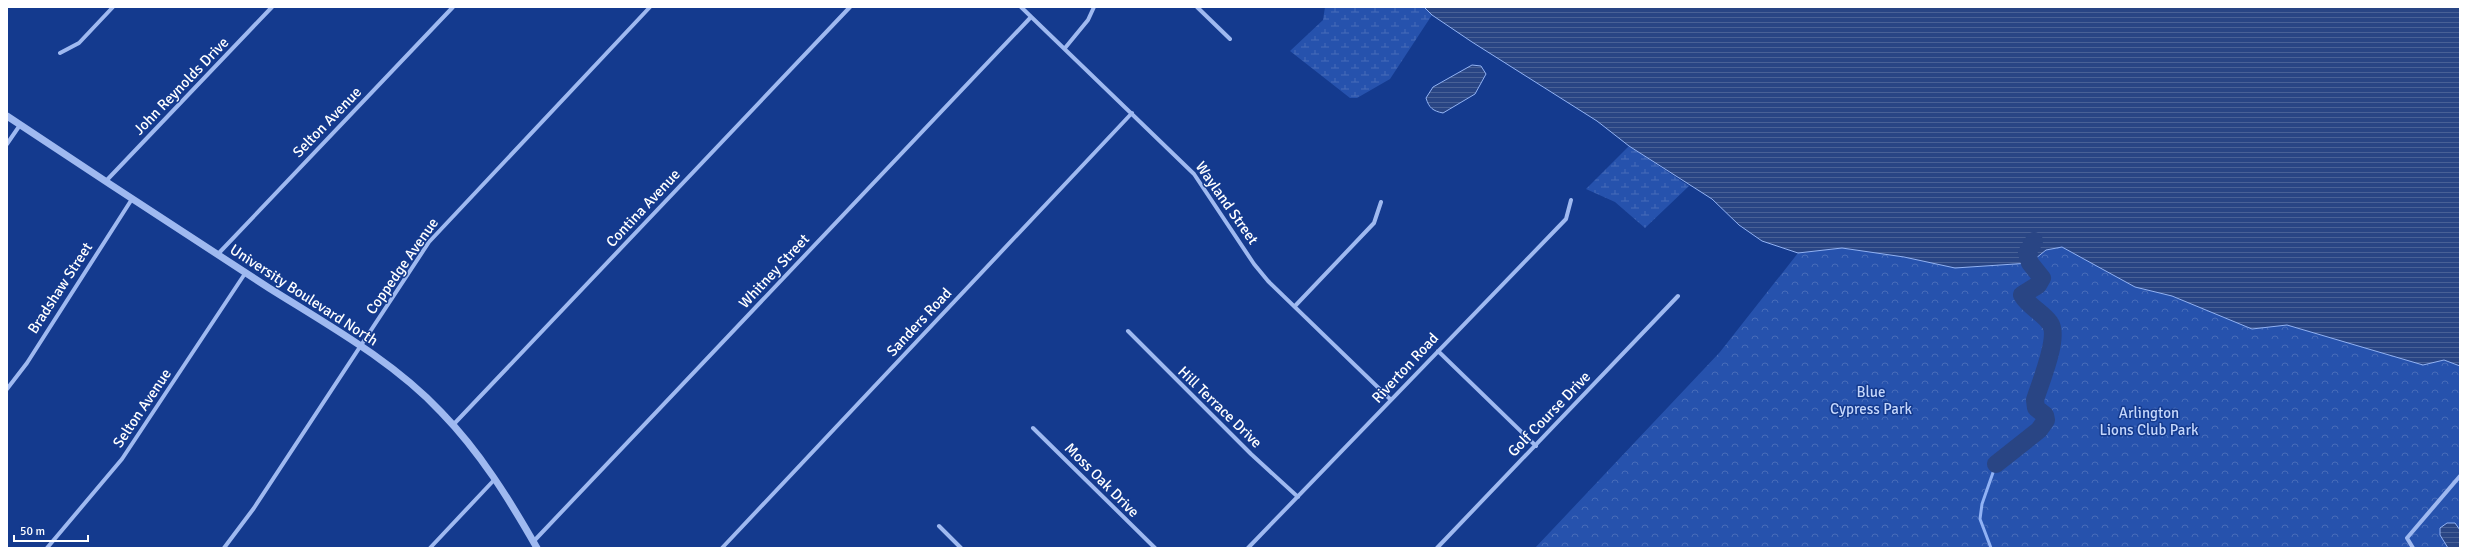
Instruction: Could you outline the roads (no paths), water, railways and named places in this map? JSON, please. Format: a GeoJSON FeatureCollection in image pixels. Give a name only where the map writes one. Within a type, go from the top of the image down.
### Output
{"type":"FeatureCollection","features":[{"type":"Feature","properties":{"kind":"street"},"geometry":{"type":"LineString","coordinates":[[60,53],[80,43],[113,7]]}},
{"type":"Feature","properties":{"kind":"street","name":"John Reynolds Drive"},"geometry":{"type":"LineString","coordinates":[[106,181],[272,7]]}},
{"type":"Feature","properties":{"kind":"street","name":"Selton Avenue"},"geometry":{"type":"LineString","coordinates":[[218,254],[453,7]]}},
{"type":"Feature","properties":{"kind":"street","name":"Coppedge Avenue"},"geometry":{"type":"LineString","coordinates":[[224,548],[250,514],[429,242],[650,7]]}},
{"type":"Feature","properties":{"kind":"street","name":"Contina Avenue"},"geometry":{"type":"LineString","coordinates":[[453,424],[850,7]]}},
{"type":"Feature","properties":{"kind":"street","name":"Wayland Street"},"geometry":{"type":"LineString","coordinates":[[1021,7],[1194,174],[1254,264],[1268,282],[1391,400]]}},
{"type":"Feature","properties":{"kind":"street"},"geometry":{"type":"LineString","coordinates":[[1065,48],[1088,20],[1094,7]]}},
{"type":"Feature","properties":{"kind":"street"},"geometry":{"type":"LineString","coordinates":[[1197,7],[1230,39]]}},
{"type":"Feature","properties":{"kind":"street","name":"Whitney Street"},"geometry":{"type":"LineString","coordinates":[[535,545],[1031,17]]}},
{"type":"Feature","properties":{"kind":"street","name":"Sanders Road"},"geometry":{"type":"LineString","coordinates":[[722,548],[1132,113]]}},
{"type":"Feature","properties":{"kind":"street","name":"University Boulevard North"},"geometry":{"type":"LineString","coordinates":[[7,116],[360,347],[409,382],[453,424],[474,450],[495,479],[535,545]]}},
{"type":"Feature","properties":{"kind":"street"},"geometry":{"type":"LineString","coordinates":[[7,144],[20,125]]}},
{"type":"Feature","properties":{"kind":"street","name":"Bradshaw Street"},"geometry":{"type":"LineString","coordinates":[[7,389],[27,363],[132,199]]}},
{"type":"Feature","properties":{"kind":"street","name":"Riverton Road"},"geometry":{"type":"LineString","coordinates":[[1248,548],[1566,219],[1571,200]]}},
{"type":"Feature","properties":{"kind":"street"},"geometry":{"type":"LineString","coordinates":[[1294,306],[1374,223],[1381,202]]}},
{"type":"Feature","properties":{"kind":"street","name":"Selton Avenue"},"geometry":{"type":"LineString","coordinates":[[47,548],[122,460],[246,272]]}},
{"type":"Feature","properties":{"kind":"street","name":"Golf Course Drive"},"geometry":{"type":"LineString","coordinates":[[1437,548],[1678,296]]}},
{"type":"Feature","properties":{"kind":"street","name":"Hill Terrace Drive"},"geometry":{"type":"LineString","coordinates":[[1128,331],[1251,454],[1298,497]]}},
{"type":"Feature","properties":{"kind":"street"},"geometry":{"type":"LineString","coordinates":[[1438,351],[1536,446]]}},
{"type":"Feature","properties":{"kind":"street","name":"Moss Oak Drive"},"geometry":{"type":"LineString","coordinates":[[1033,428],[1155,548]]}},
{"type":"Feature","properties":{"kind":"street"},"geometry":{"type":"LineString","coordinates":[[2413,548],[2407,538],[2460,476]]}},
{"type":"Feature","properties":{"kind":"street"},"geometry":{"type":"LineString","coordinates":[[430,548],[495,479]]}},
{"type":"Feature","properties":{"kind":"street"},"geometry":{"type":"LineString","coordinates":[[938,526],[961,548]]}},
{"type":"Feature","properties":{"kind":"waterway"},"geometry":{"type":"LineString","coordinates":[[1996,464],[2039,430],[2046,420],[2045,415],[2036,408],[2035,400],[2051,349],[2053,339],[2052,330],[2050,323],[2028,303],[2022,295],[2038,285],[2042,278],[2030,263],[2027,253],[2034,241]]}},
{"type":"Feature","properties":{"kind":"waterway"},"geometry":{"type":"LineString","coordinates":[[1991,548],[1980,519],[1982,504],[1996,464]]}},
{"type":"Feature","properties":{"kind":"park label","name":"Blue Cypress Park"},"geometry":{"type":"Point","coordinates":[1871,400]}},
{"type":"Feature","properties":{"kind":"park label","name":"Arlington Lions Club Park"},"geometry":{"type":"Point","coordinates":[2149,422]}}]}
